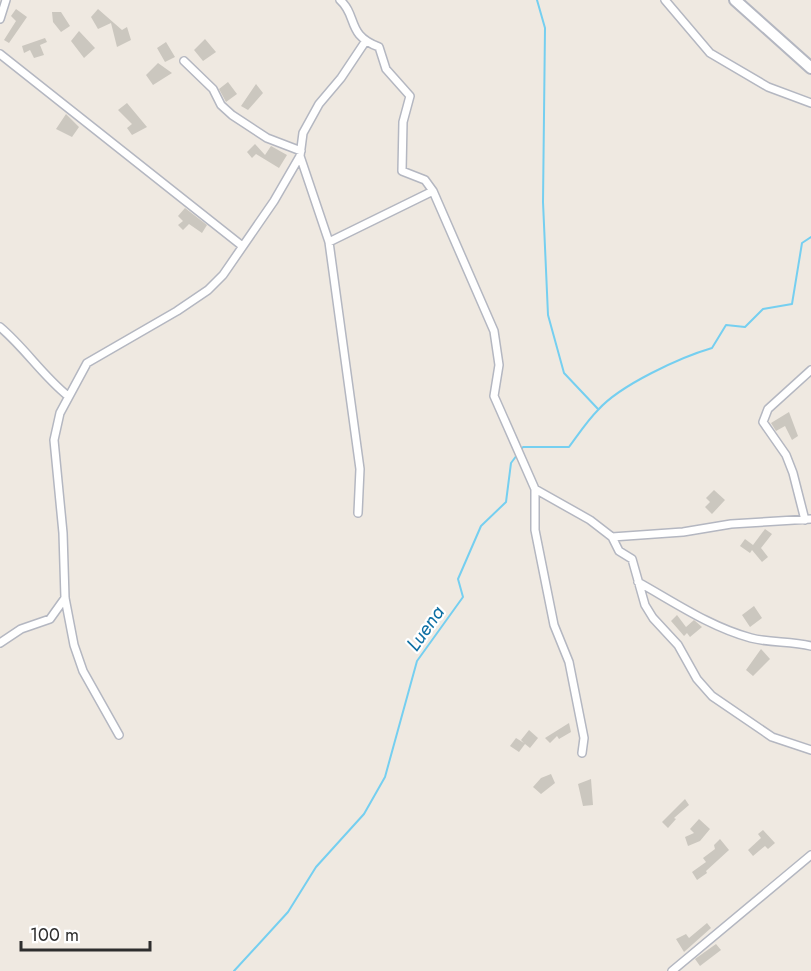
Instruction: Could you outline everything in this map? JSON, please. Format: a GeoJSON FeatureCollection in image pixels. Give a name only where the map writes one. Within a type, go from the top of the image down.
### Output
{"type":"FeatureCollection","features":[{"type":"Feature","properties":{"kind":"main road"},"geometry":{"type":"LineString","coordinates":[[735,0],[811,68]]}},
{"type":"Feature","properties":{"kind":"street"},"geometry":{"type":"LineString","coordinates":[[0,19],[6,0]]}},
{"type":"Feature","properties":{"kind":"street"},"geometry":{"type":"LineString","coordinates":[[339,0],[365,42],[379,47],[386,69],[410,96],[403,122],[402,171],[425,180],[433,191],[494,331],[499,365],[494,396],[535,489],[535,530],[554,626],[569,662],[584,738],[582,753]]}},
{"type":"Feature","properties":{"kind":"street"},"geometry":{"type":"LineString","coordinates":[[665,0],[710,53],[768,87],[811,103]]}},
{"type":"Feature","properties":{"kind":"street"},"geometry":{"type":"LineString","coordinates":[[358,513],[360,469],[329,242],[301,154],[303,133],[319,104],[341,78],[365,42]]}},
{"type":"Feature","properties":{"kind":"street"},"geometry":{"type":"LineString","coordinates":[[0,54],[241,245]]}},
{"type":"Feature","properties":{"kind":"street"},"geometry":{"type":"LineString","coordinates":[[184,61],[213,89],[221,105],[232,116],[267,138],[301,154]]}},
{"type":"Feature","properties":{"kind":"street"},"geometry":{"type":"LineString","coordinates":[[119,735],[76,654],[65,598],[63,533],[54,440],[56,424],[84,367],[92,359],[142,333],[208,290],[223,275],[241,245],[274,201],[301,154]]}},
{"type":"Feature","properties":{"kind":"street"},"geometry":{"type":"LineString","coordinates":[[329,242],[433,191]]}},
{"type":"Feature","properties":{"kind":"street"},"geometry":{"type":"LineString","coordinates":[[0,327],[15,341],[33,364],[68,396]]}},
{"type":"Feature","properties":{"kind":"street"},"geometry":{"type":"LineString","coordinates":[[612,537],[682,532],[731,524],[808,519],[786,455],[763,422],[768,410],[811,370]]}},
{"type":"Feature","properties":{"kind":"street"},"geometry":{"type":"LineString","coordinates":[[535,489],[590,520],[612,537],[615,546],[633,561],[638,582],[653,618],[678,645],[697,679],[712,696],[772,737],[811,750]]}},
{"type":"Feature","properties":{"kind":"street"},"geometry":{"type":"LineString","coordinates":[[638,582],[707,621],[734,632],[753,639],[811,646]]}},
{"type":"Feature","properties":{"kind":"street"},"geometry":{"type":"LineString","coordinates":[[0,643],[21,629],[54,615],[65,598]]}},
{"type":"Feature","properties":{"kind":"street"},"geometry":{"type":"LineString","coordinates":[[54,615],[69,619]]}},
{"type":"Feature","properties":{"kind":"street"},"geometry":{"type":"LineString","coordinates":[[672,971],[811,855]]}},
{"type":"Feature","properties":{"kind":"building"},"geometry":{"type":"Polygon","coordinates":[[[16,9],[27,17],[9,43],[4,40],[16,21],[11,16],[16,9]]]}},
{"type":"Feature","properties":{"kind":"building"},"geometry":{"type":"Polygon","coordinates":[[[98,9],[122,30],[127,27],[131,40],[117,47],[111,23],[98,29],[91,17],[98,9]]]}},
{"type":"Feature","properties":{"kind":"building"},"geometry":{"type":"Polygon","coordinates":[[[52,12],[61,12],[70,26],[61,32],[53,22],[52,12]]]}},
{"type":"Feature","properties":{"kind":"building"},"geometry":{"type":"Polygon","coordinates":[[[79,31],[95,48],[84,58],[71,41],[79,31]]]}},
{"type":"Feature","properties":{"kind":"building"},"geometry":{"type":"Polygon","coordinates":[[[45,38],[47,42],[40,45],[44,55],[34,58],[30,50],[24,53],[22,46],[45,38]]]}},
{"type":"Feature","properties":{"kind":"building"},"geometry":{"type":"Polygon","coordinates":[[[205,39],[216,52],[203,61],[194,50],[205,39]]]}},
{"type":"Feature","properties":{"kind":"building"},"geometry":{"type":"Polygon","coordinates":[[[166,42],[175,57],[165,62],[157,48],[166,42]]]}},
{"type":"Feature","properties":{"kind":"building"},"geometry":{"type":"Polygon","coordinates":[[[158,63],[172,73],[153,85],[146,75],[158,63]]]}},
{"type":"Feature","properties":{"kind":"building"},"geometry":{"type":"Polygon","coordinates":[[[228,82],[237,94],[226,102],[219,89],[228,82]]]}},
{"type":"Feature","properties":{"kind":"building"},"geometry":{"type":"Polygon","coordinates":[[[256,84],[263,93],[248,110],[241,106],[256,84]]]}},
{"type":"Feature","properties":{"kind":"building"},"geometry":{"type":"Polygon","coordinates":[[[127,103],[147,127],[132,135],[127,128],[132,124],[118,110],[127,103]]]}},
{"type":"Feature","properties":{"kind":"building"},"geometry":{"type":"Polygon","coordinates":[[[66,114],[79,127],[72,137],[56,129],[66,114]]]}},
{"type":"Feature","properties":{"kind":"building"},"geometry":{"type":"Polygon","coordinates":[[[255,144],[265,155],[271,146],[287,155],[279,168],[256,154],[252,158],[247,152],[255,144]]]}},
{"type":"Feature","properties":{"kind":"building"},"geometry":{"type":"Polygon","coordinates":[[[185,208],[207,225],[202,233],[189,224],[183,230],[178,225],[183,221],[178,216],[185,208]]]}},
{"type":"Feature","properties":{"kind":"building"},"geometry":{"type":"Polygon","coordinates":[[[789,412],[798,436],[792,440],[785,426],[776,431],[771,423],[789,412]]]}},
{"type":"Feature","properties":{"kind":"building"},"geometry":{"type":"Polygon","coordinates":[[[714,490],[725,500],[712,514],[705,507],[710,502],[706,498],[714,490]]]}},
{"type":"Feature","properties":{"kind":"building"},"geometry":{"type":"Polygon","coordinates":[[[765,529],[772,534],[761,548],[768,557],[762,562],[752,550],[750,553],[740,546],[745,539],[753,545],[765,529]]]}},
{"type":"Feature","properties":{"kind":"building"},"geometry":{"type":"Polygon","coordinates":[[[754,606],[762,618],[750,627],[742,615],[754,606]]]}},
{"type":"Feature","properties":{"kind":"building"},"geometry":{"type":"Polygon","coordinates":[[[677,615],[686,627],[694,620],[702,627],[690,637],[687,633],[684,636],[671,621],[677,615]]]}},
{"type":"Feature","properties":{"kind":"building"},"geometry":{"type":"Polygon","coordinates":[[[761,649],[770,659],[753,676],[746,670],[761,649]]]}},
{"type":"Feature","properties":{"kind":"building"},"geometry":{"type":"Polygon","coordinates":[[[569,723],[571,732],[559,739],[557,736],[550,743],[545,738],[569,723]]]}},
{"type":"Feature","properties":{"kind":"building"},"geometry":{"type":"Polygon","coordinates":[[[529,730],[538,738],[530,748],[525,744],[519,752],[510,746],[516,738],[524,743],[521,740],[529,730]]]}},
{"type":"Feature","properties":{"kind":"building"},"geometry":{"type":"Polygon","coordinates":[[[551,774],[555,783],[541,794],[533,787],[541,778],[551,774]]]}},
{"type":"Feature","properties":{"kind":"building"},"geometry":{"type":"Polygon","coordinates":[[[591,779],[593,805],[583,806],[578,784],[591,779]]]}},
{"type":"Feature","properties":{"kind":"building"},"geometry":{"type":"Polygon","coordinates":[[[685,799],[689,805],[674,818],[676,819],[668,828],[662,822],[685,799]]]}},
{"type":"Feature","properties":{"kind":"building"},"geometry":{"type":"Polygon","coordinates":[[[699,819],[710,829],[700,841],[688,846],[685,837],[694,833],[690,829],[699,819]]]}},
{"type":"Feature","properties":{"kind":"building"},"geometry":{"type":"Polygon","coordinates":[[[763,830],[775,843],[768,849],[765,846],[753,856],[748,850],[761,838],[758,834],[763,830]]]}},
{"type":"Feature","properties":{"kind":"building"},"geometry":{"type":"Polygon","coordinates":[[[720,839],[729,850],[697,880],[692,872],[706,862],[703,858],[715,849],[714,845],[720,839]]]}},
{"type":"Feature","properties":{"kind":"building"},"geometry":{"type":"Polygon","coordinates":[[[707,923],[711,928],[684,952],[676,939],[686,934],[689,938],[707,923]]]}},
{"type":"Feature","properties":{"kind":"building"},"geometry":{"type":"Polygon","coordinates":[[[716,944],[721,950],[700,966],[695,959],[716,944]]]}},
{"type":"Feature","properties":{"kind":"waterway"},"geometry":{"type":"LineString","coordinates":[[537,0],[545,28],[543,202],[548,315],[564,373],[598,409]]}},
{"type":"Feature","properties":{"kind":"waterway","name":"Luena"},"geometry":{"type":"LineString","coordinates":[[520,451],[523,447],[569,447],[594,414],[621,391],[668,365],[712,348],[726,325],[745,327],[763,309],[792,304],[802,243],[811,237]]}},
{"type":"Feature","properties":{"kind":"waterway","name":"Luena"},"geometry":{"type":"LineString","coordinates":[[234,971],[288,912],[316,867],[364,814],[385,777],[417,661],[463,597],[458,579],[481,526],[506,502],[511,463],[517,455]]}}]}
